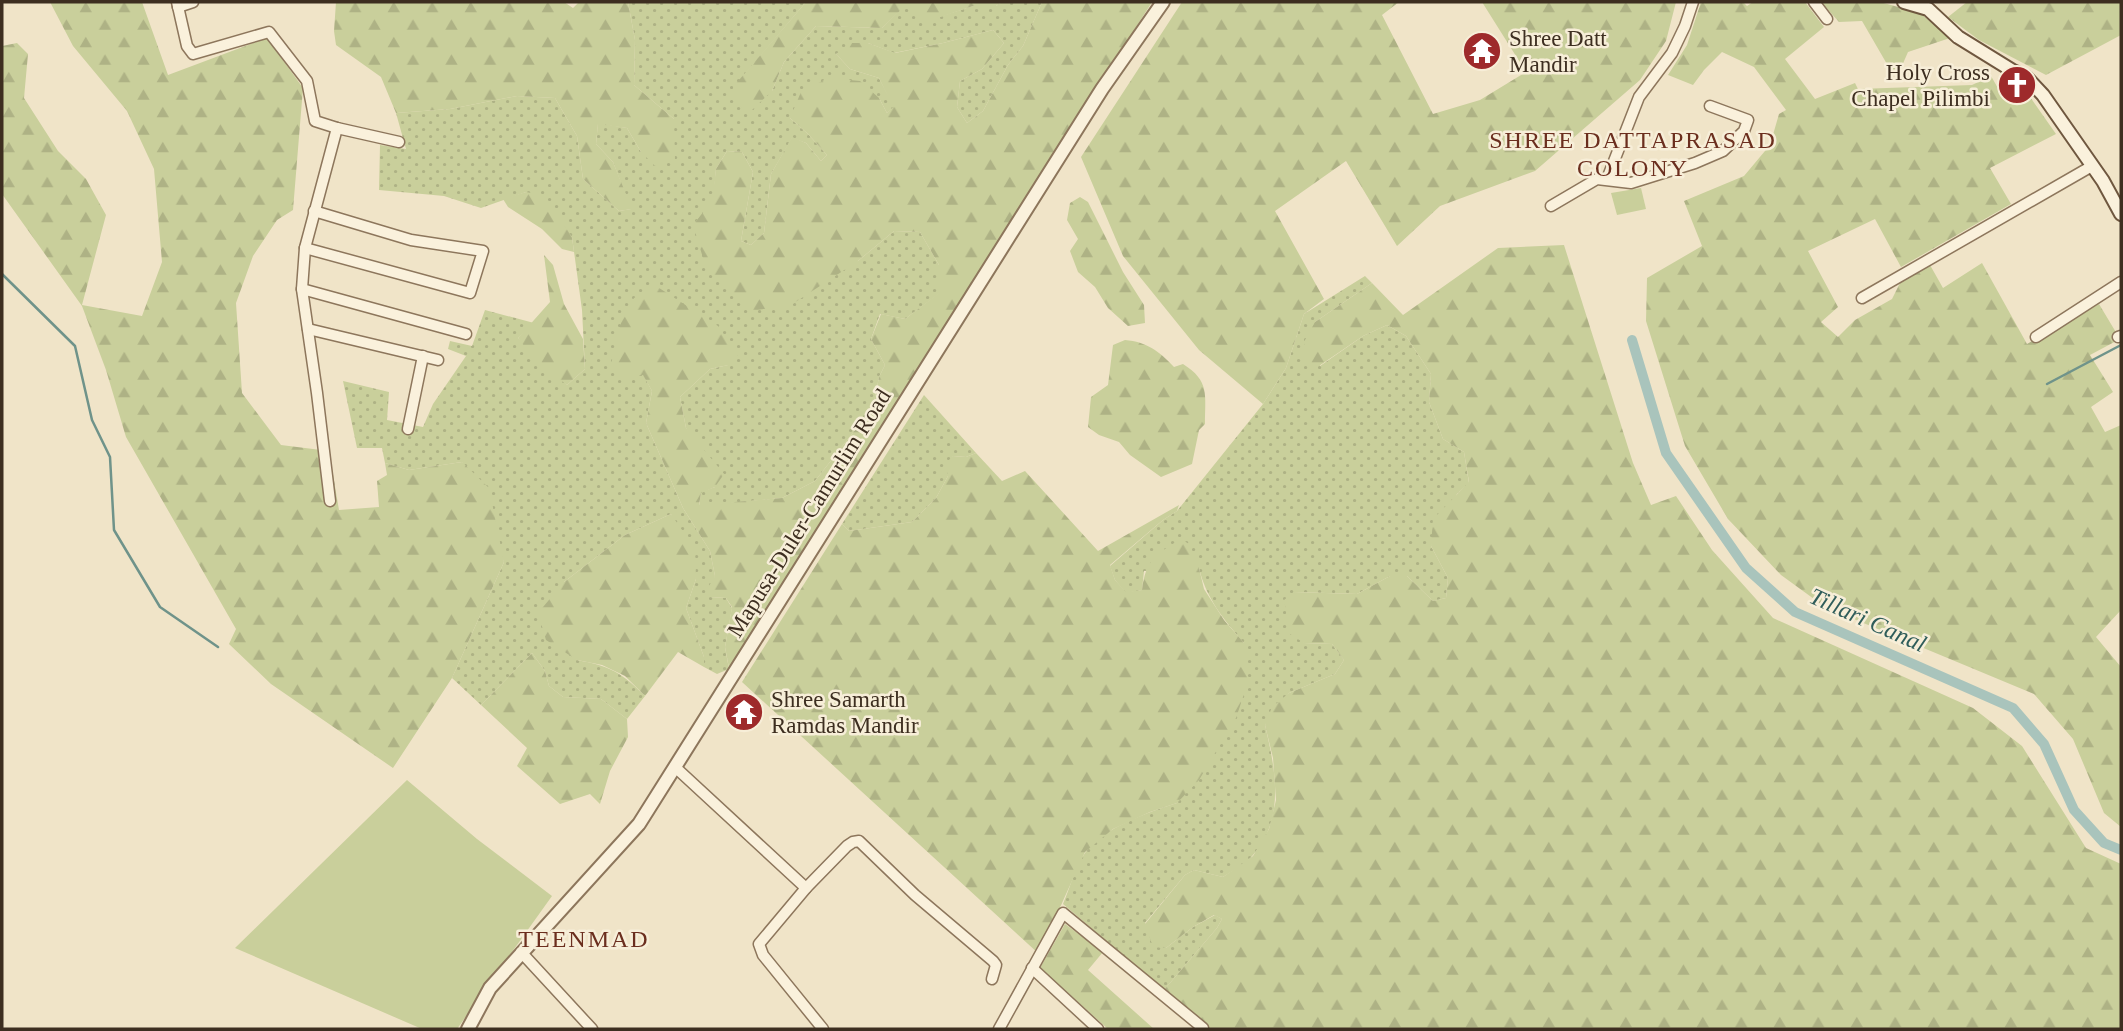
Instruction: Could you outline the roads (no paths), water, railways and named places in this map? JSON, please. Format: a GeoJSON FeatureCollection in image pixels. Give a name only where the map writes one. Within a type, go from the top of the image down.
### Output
{"type":"FeatureCollection","features":[{"type":"Feature","properties":{"kind":"street"},"geometry":{"type":"LineString","coordinates":[[193,2],[178,4],[187,47],[193,54],[269,32],[307,81],[315,121],[399,142]]}},
{"type":"Feature","properties":{"kind":"street","name":"Mapusa-Duler-Camurlim Road"},"geometry":{"type":"LineString","coordinates":[[468,1029],[490,988],[639,824],[1087,112],[1163,2]]}},
{"type":"Feature","properties":{"kind":"street"},"geometry":{"type":"LineString","coordinates":[[1607,179],[1639,97],[1672,53],[1693,2]]}},
{"type":"Feature","properties":{"kind":"street"},"geometry":{"type":"LineString","coordinates":[[1814,2],[1827,19]]}},
{"type":"Feature","properties":{"kind":"street"},"geometry":{"type":"LineString","coordinates":[[1904,2],[1926,6],[1958,37],[2026,77],[2043,95],[2103,181],[2121,214]]}},
{"type":"Feature","properties":{"kind":"street"},"geometry":{"type":"LineString","coordinates":[[1551,206],[1597,179],[1631,183],[1696,163],[1723,151],[1744,131],[1748,120],[1710,106]]}},
{"type":"Feature","properties":{"kind":"street"},"geometry":{"type":"LineString","coordinates":[[330,501],[302,289],[305,248],[337,128]]}},
{"type":"Feature","properties":{"kind":"street"},"geometry":{"type":"LineString","coordinates":[[1863,298],[2092,166]]}},
{"type":"Feature","properties":{"kind":"street"},"geometry":{"type":"LineString","coordinates":[[305,248],[470,293],[482,251],[411,240],[314,211]]}},
{"type":"Feature","properties":{"kind":"street"},"geometry":{"type":"LineString","coordinates":[[2036,337],[2121,282]]}},
{"type":"Feature","properties":{"kind":"street"},"geometry":{"type":"LineString","coordinates":[[302,289],[466,334]]}},
{"type":"Feature","properties":{"kind":"street"},"geometry":{"type":"LineString","coordinates":[[308,329],[438,360]]}},
{"type":"Feature","properties":{"kind":"street"},"geometry":{"type":"LineString","coordinates":[[408,429],[423,356]]}},
{"type":"Feature","properties":{"kind":"street"},"geometry":{"type":"LineString","coordinates":[[675,767],[806,888]]}},
{"type":"Feature","properties":{"kind":"street"},"geometry":{"type":"LineString","coordinates":[[823,1029],[763,955],[759,944],[806,888],[853,842],[859,841],[915,895],[993,961],[996,965],[992,979]]}},
{"type":"Feature","properties":{"kind":"street"},"geometry":{"type":"LineString","coordinates":[[999,1029],[1063,913],[1203,1028]]}},
{"type":"Feature","properties":{"kind":"street"},"geometry":{"type":"LineString","coordinates":[[521,952],[592,1029]]}},
{"type":"Feature","properties":{"kind":"street"},"geometry":{"type":"LineString","coordinates":[[1032,968],[1098,1029]]}},
{"type":"Feature","properties":{"kind":"waterway"},"geometry":{"type":"LineString","coordinates":[[2,274],[75,346],[92,420],[110,457],[114,530],[160,607],[218,647]]}},
{"type":"Feature","properties":{"kind":"waterway","name":"Tillari Canal"},"geometry":{"type":"LineString","coordinates":[[1632,340],[1666,453],[1746,568],[1795,612],[2013,708],[2044,744],[2074,810],[2104,843],[2121,850]]}},
{"type":"Feature","properties":{"kind":"waterway"},"geometry":{"type":"LineString","coordinates":[[2047,384],[2121,345]]}},
{"type":"Feature","properties":{"kind":"place","name":"Shree Datt Mandir"},"geometry":{"type":"Point","coordinates":[1482,51]}},
{"type":"Feature","properties":{"kind":"place","name":"Holy Cross Chapel Pilimbi"},"geometry":{"type":"Point","coordinates":[2017,85]}},
{"type":"Feature","properties":{"kind":"place","name":"Shree Samarth Ramdas Mandir"},"geometry":{"type":"Point","coordinates":[744,712]}},
{"type":"Feature","properties":{"kind":"district","name":"SHREE DATTAPRASAD COLONY"},"geometry":{"type":"Point","coordinates":[1633,154]}},
{"type":"Feature","properties":{"kind":"district","name":"TEENMAD"},"geometry":{"type":"Point","coordinates":[584,939]}}]}
